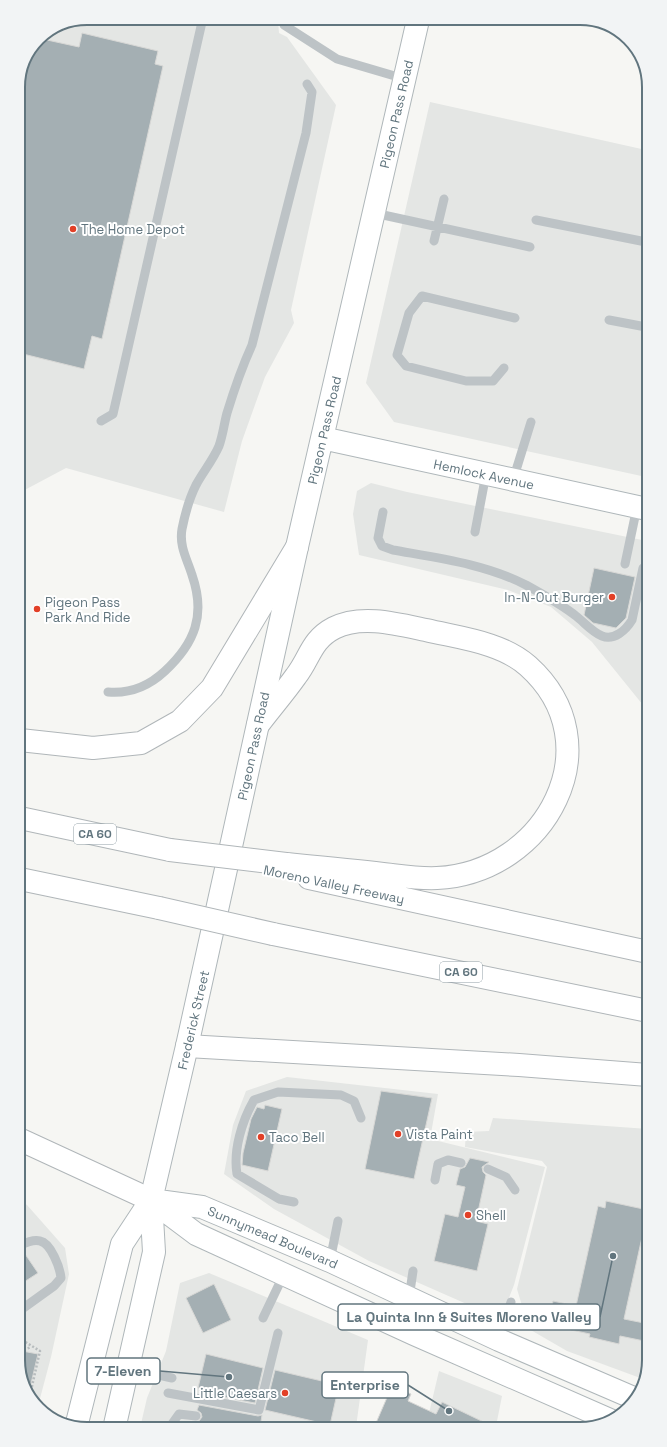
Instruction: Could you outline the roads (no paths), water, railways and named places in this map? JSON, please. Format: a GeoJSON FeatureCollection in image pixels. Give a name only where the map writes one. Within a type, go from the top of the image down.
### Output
{"type":"FeatureCollection","features":[{"type":"Feature","properties":{"kind":"main road","name":"Pigeon Pass Road"},"geometry":{"type":"LineString","coordinates":[[233,840],[297,547],[417,25]]}},
{"type":"Feature","properties":{"kind":"main road","name":"Hemlock Avenue"},"geometry":{"type":"LineString","coordinates":[[322,438],[642,508]]}},
{"type":"Feature","properties":{"kind":"main road"},"geometry":{"type":"LineString","coordinates":[[25,741],[93,748],[141,743],[180,721],[212,688],[297,547]]}},
{"type":"Feature","properties":{"kind":"main road"},"geometry":{"type":"LineString","coordinates":[[258,725],[298,674],[311,649],[322,635],[336,627],[353,622],[371,621],[418,628],[485,644],[508,654],[527,666],[544,684],[556,704],[564,725],[568,756],[564,780],[552,808],[536,831],[522,846],[486,868],[438,878],[285,868]]}},
{"type":"Feature","properties":{"kind":"main road","name":"Moreno Valley Freeway"},"geometry":{"type":"LineString","coordinates":[[25,819],[170,850],[285,868],[642,951]]}},
{"type":"Feature","properties":{"kind":"main road","name":"Frederick Street"},"geometry":{"type":"LineString","coordinates":[[116,1422],[154,1252],[152,1200],[233,840]]}},
{"type":"Feature","properties":{"kind":"main road","name":"CA 60"},"geometry":{"type":"LineString","coordinates":[[25,880],[273,934],[642,1010]]}},
{"type":"Feature","properties":{"kind":"main road"},"geometry":{"type":"LineString","coordinates":[[187,1046],[511,1064],[642,1075]]}},
{"type":"Feature","properties":{"kind":"main road"},"geometry":{"type":"LineString","coordinates":[[25,1142],[152,1200]]}},
{"type":"Feature","properties":{"kind":"main road","name":"Frederick Street"},"geometry":{"type":"LineString","coordinates":[[77,1421],[122,1244],[152,1200]]}},
{"type":"Feature","properties":{"kind":"main road","name":"Sunnymead Boulevard"},"geometry":{"type":"LineString","coordinates":[[152,1200],[202,1207],[330,1261],[499,1340],[631,1397]]}},
{"type":"Feature","properties":{"kind":"main road","name":"Sunnymead Boulevard"},"geometry":{"type":"LineString","coordinates":[[152,1200],[196,1234],[414,1334],[502,1371],[604,1417]]}},
{"type":"Feature","properties":{"kind":"main road"},"geometry":{"type":"LineString","coordinates":[[414,1334],[444,1336],[480,1346],[499,1340]]}},
{"type":"Feature","properties":{"kind":"main road"},"geometry":{"type":"LineString","coordinates":[[502,1371],[508,1360],[532,1367],[551,1363]]}},
{"type":"Feature","properties":{"kind":"lane"},"geometry":{"type":"LineString","coordinates":[[101,421],[113,414],[201,25]]}},
{"type":"Feature","properties":{"kind":"lane"},"geometry":{"type":"LineString","coordinates":[[286,25],[337,59],[404,79]]}},
{"type":"Feature","properties":{"kind":"lane"},"geometry":{"type":"LineString","coordinates":[[108,692],[119,693],[133,690],[145,686],[156,679],[184,650],[191,640],[197,625],[198,598],[192,576],[183,553],[182,530],[188,505],[196,485],[218,446],[240,371],[252,345],[306,133],[312,92],[307,84]]}},
{"type":"Feature","properties":{"kind":"lane"},"geometry":{"type":"LineString","coordinates":[[434,241],[444,199]]}},
{"type":"Feature","properties":{"kind":"lane"},"geometry":{"type":"LineString","coordinates":[[374,213],[530,247]]}},
{"type":"Feature","properties":{"kind":"lane"},"geometry":{"type":"LineString","coordinates":[[536,220],[642,241]]}},
{"type":"Feature","properties":{"kind":"lane"},"geometry":{"type":"LineString","coordinates":[[504,368],[493,381],[466,381],[406,366],[397,355],[409,313],[422,296],[515,318]]}},
{"type":"Feature","properties":{"kind":"lane"},"geometry":{"type":"LineString","coordinates":[[608,320],[642,326]]}},
{"type":"Feature","properties":{"kind":"lane"},"geometry":{"type":"LineString","coordinates":[[513,480],[531,422]]}},
{"type":"Feature","properties":{"kind":"lane"},"geometry":{"type":"LineString","coordinates":[[475,532],[486,474]]}},
{"type":"Feature","properties":{"kind":"lane"},"geometry":{"type":"LineString","coordinates":[[625,564],[642,508]]}},
{"type":"Feature","properties":{"kind":"lane"},"geometry":{"type":"LineString","coordinates":[[383,512],[378,538],[382,546],[393,550],[500,573],[526,586],[575,615],[602,636],[610,638],[618,635],[629,625],[632,620],[642,573]]}},
{"type":"Feature","properties":{"kind":"lane"},"geometry":{"type":"LineString","coordinates":[[294,1202],[279,1199],[237,1174],[235,1161],[245,1116],[254,1100],[278,1092],[341,1095],[354,1101],[361,1118]]}},
{"type":"Feature","properties":{"kind":"lane"},"geometry":{"type":"LineString","coordinates":[[434,1180],[438,1164],[448,1160],[461,1163]]}},
{"type":"Feature","properties":{"kind":"lane"},"geometry":{"type":"LineString","coordinates":[[488,1169],[506,1177],[515,1190]]}},
{"type":"Feature","properties":{"kind":"lane"},"geometry":{"type":"LineString","coordinates":[[330,1261],[338,1221]]}},
{"type":"Feature","properties":{"kind":"lane"},"geometry":{"type":"LineString","coordinates":[[25,1243],[29,1241],[40,1241],[47,1245],[60,1268],[61,1278],[54,1286],[25,1307]]}},
{"type":"Feature","properties":{"kind":"lane"},"geometry":{"type":"LineString","coordinates":[[409,1298],[413,1271]]}},
{"type":"Feature","properties":{"kind":"lane"},"geometry":{"type":"LineString","coordinates":[[263,1318],[284,1274]]}},
{"type":"Feature","properties":{"kind":"lane"},"geometry":{"type":"LineString","coordinates":[[499,1340],[511,1302]]}},
{"type":"Feature","properties":{"kind":"lane"},"geometry":{"type":"LineString","coordinates":[[168,1393],[259,1410],[278,1333]]}},
{"type":"Feature","properties":{"kind":"lane"},"geometry":{"type":"LineString","coordinates":[[128,1368],[172,1378]]}},
{"type":"Feature","properties":{"kind":"lane"},"geometry":{"type":"LineString","coordinates":[[173,1422],[179,1414],[196,1416]]}},
{"type":"Feature","properties":{"kind":"place","name":"The Home Depot"},"geometry":{"type":"Point","coordinates":[73,229]}},
{"type":"Feature","properties":{"kind":"place","name":"In-N-Out Burger"},"geometry":{"type":"Point","coordinates":[612,597]}},
{"type":"Feature","properties":{"kind":"place","name":"Pigeon Pass Park And Ride"},"geometry":{"type":"Point","coordinates":[37,609]}},
{"type":"Feature","properties":{"kind":"place","name":"Vista Paint"},"geometry":{"type":"Point","coordinates":[398,1134]}},
{"type":"Feature","properties":{"kind":"place","name":"Taco Bell"},"geometry":{"type":"Point","coordinates":[261,1137]}},
{"type":"Feature","properties":{"kind":"place","name":"Shell"},"geometry":{"type":"Point","coordinates":[468,1215]}},
{"type":"Feature","properties":{"kind":"place","name":"La Quinta Inn & Suites Moreno Valley"},"geometry":{"type":"Point","coordinates":[613,1256]}},
{"type":"Feature","properties":{"kind":"place","name":"7-Eleven"},"geometry":{"type":"Point","coordinates":[229,1377]}},
{"type":"Feature","properties":{"kind":"place","name":"Little Caesars"},"geometry":{"type":"Point","coordinates":[285,1393]}},
{"type":"Feature","properties":{"kind":"place","name":"Enterprise"},"geometry":{"type":"Point","coordinates":[449,1411]}}]}
